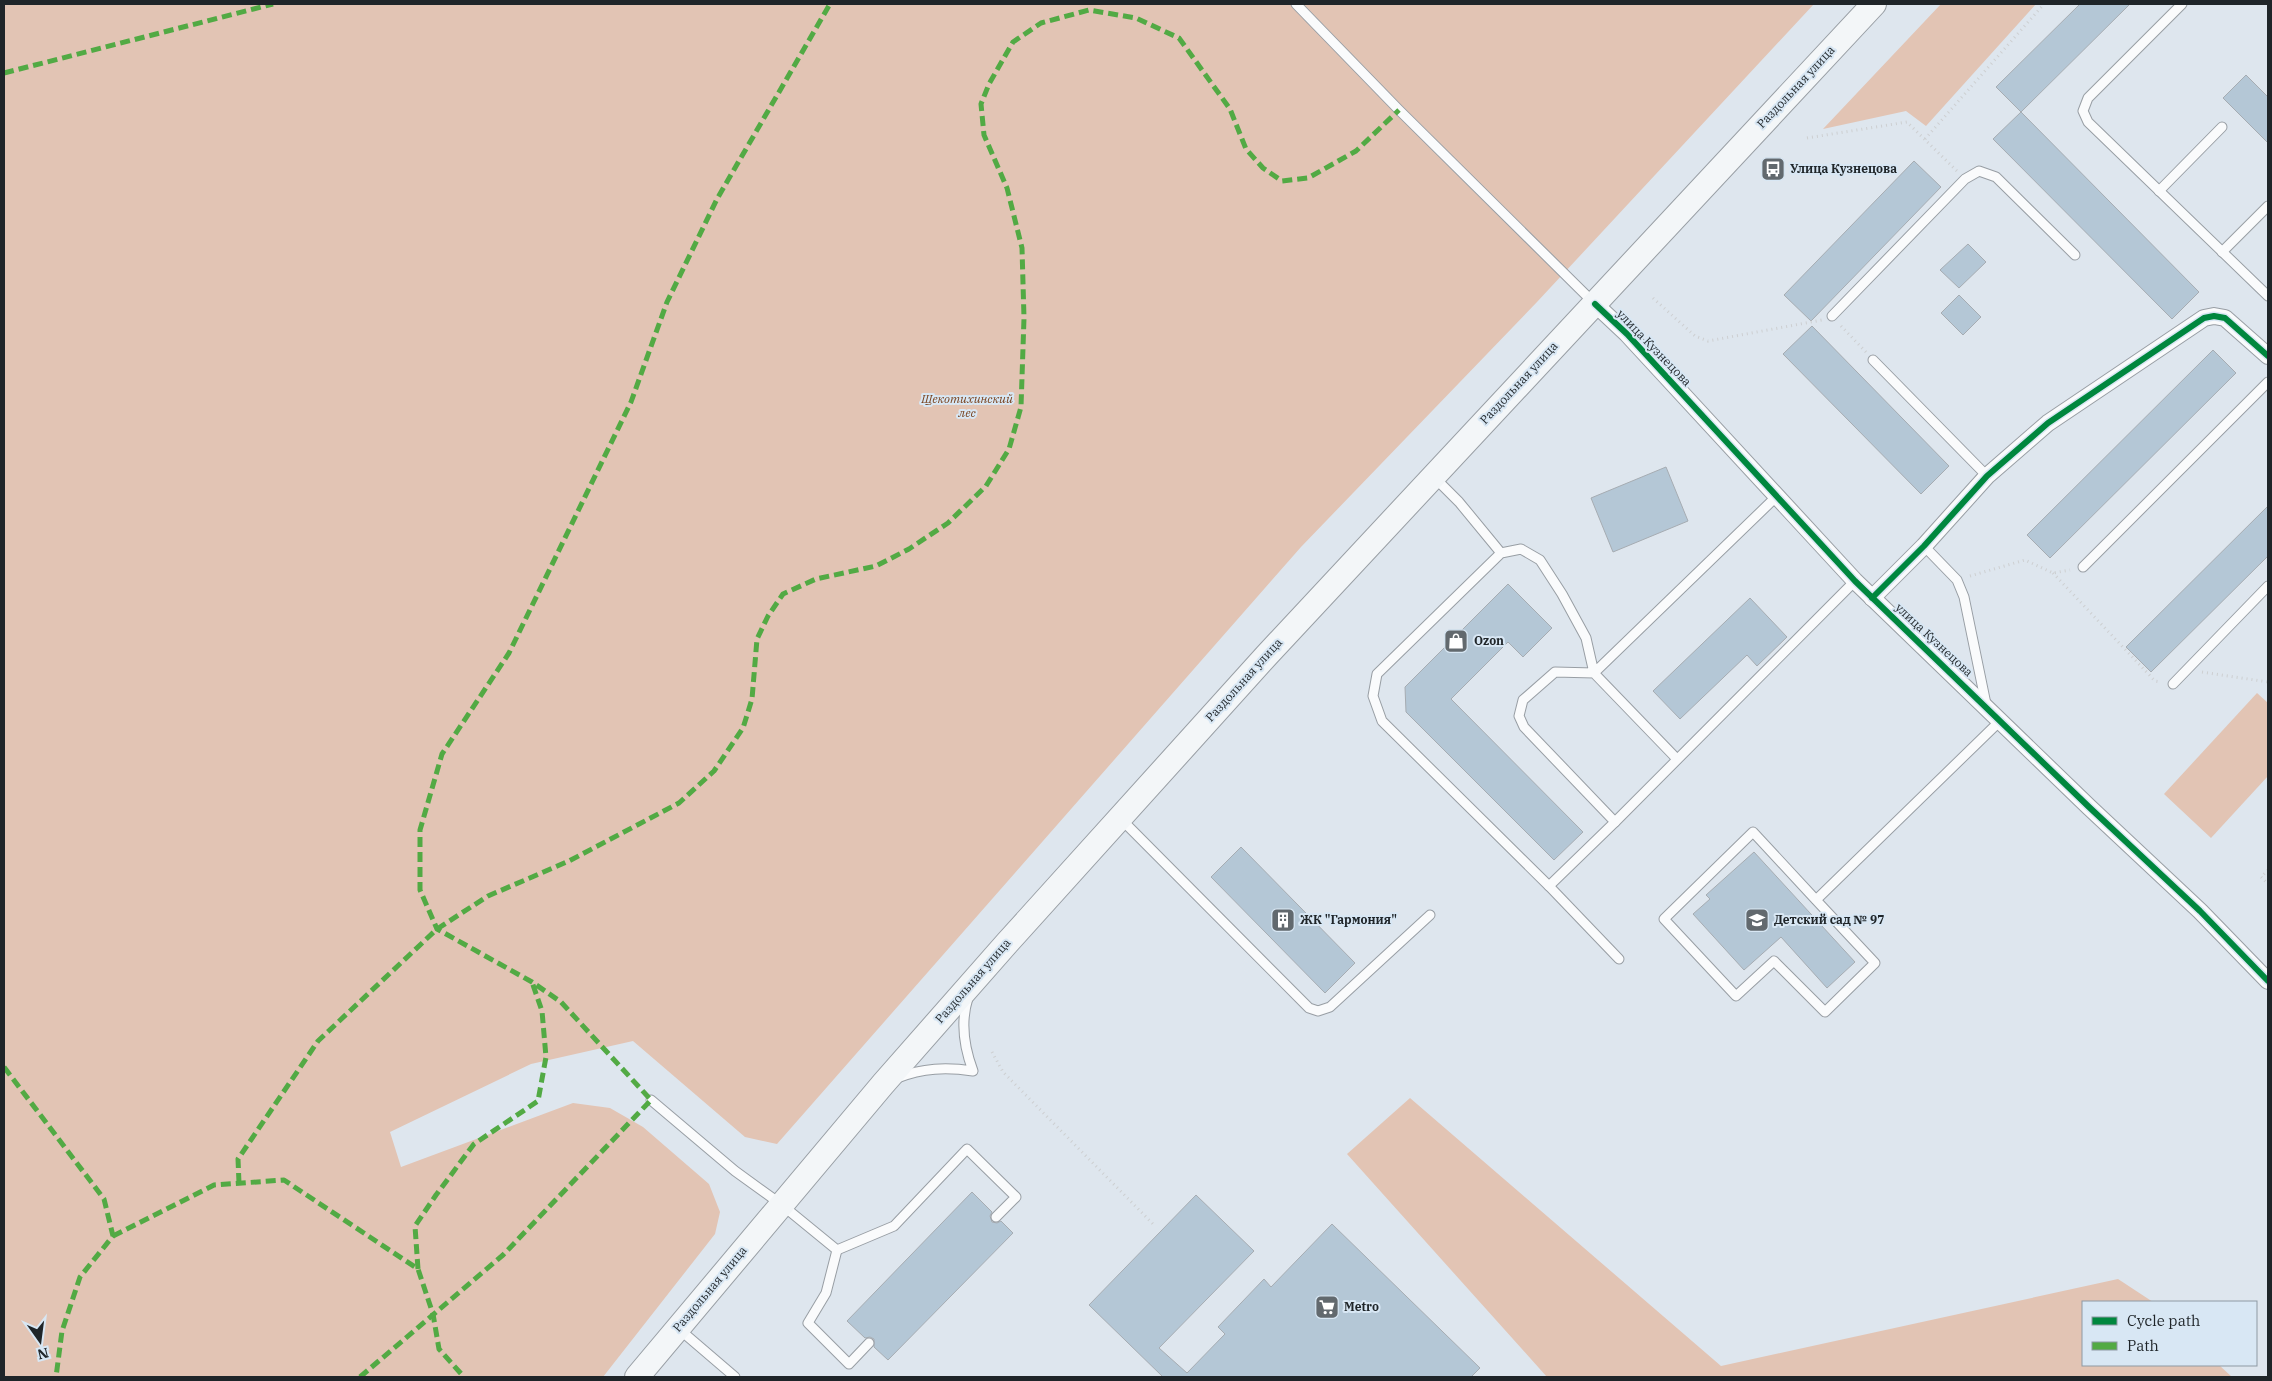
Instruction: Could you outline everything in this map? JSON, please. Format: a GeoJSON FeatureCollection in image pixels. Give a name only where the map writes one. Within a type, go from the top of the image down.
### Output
{"type":"FeatureCollection","features":[{"type":"Feature","properties":{"kind":"main road","name":"Раздольная улица"},"geometry":{"type":"LineString","coordinates":[[637,1377],[677,1327],[883,1084],[972,982],[1432,476],[1874,4]]}},
{"type":"Feature","properties":{"kind":"street","name":"улица Кузнецова"},"geometry":{"type":"LineString","coordinates":[[1595,304],[1627,334],[1855,581],[1986,705],[2089,807],[2200,911],[2268,981]]}},
{"type":"Feature","properties":{"kind":"street"},"geometry":{"type":"LineString","coordinates":[[1872,598],[1924,546],[1987,476],[2048,423],[2204,318],[2214,316],[2225,318],[2268,356]]}},
{"type":"Feature","properties":{"kind":"lane"},"geometry":{"type":"LineString","coordinates":[[1296,4],[1399,110],[1595,304]]}},
{"type":"Feature","properties":{"kind":"lane"},"geometry":{"type":"LineString","coordinates":[[2182,4],[2088,98],[2083,111],[2088,122],[2268,296]]}},
{"type":"Feature","properties":{"kind":"lane"},"geometry":{"type":"LineString","coordinates":[[2159,190],[2222,127]]}},
{"type":"Feature","properties":{"kind":"lane"},"geometry":{"type":"LineString","coordinates":[[1832,316],[1965,179],[1979,171],[1996,177],[2075,255]]}},
{"type":"Feature","properties":{"kind":"lane"},"geometry":{"type":"LineString","coordinates":[[2222,252],[2268,206]]}},
{"type":"Feature","properties":{"kind":"lane"},"geometry":{"type":"LineString","coordinates":[[1873,360],[1987,476]]}},
{"type":"Feature","properties":{"kind":"lane"},"geometry":{"type":"LineString","coordinates":[[2083,567],[2268,382]]}},
{"type":"Feature","properties":{"kind":"lane"},"geometry":{"type":"LineString","coordinates":[[1432,476],[1459,502],[1501,553]]}},
{"type":"Feature","properties":{"kind":"lane"},"geometry":{"type":"LineString","coordinates":[[1615,822],[1524,727],[1519,716],[1523,700],[1554,672],[1594,673],[1777,496]]}},
{"type":"Feature","properties":{"kind":"lane"},"geometry":{"type":"LineString","coordinates":[[1924,546],[1957,580],[1964,597],[1986,705]]}},
{"type":"Feature","properties":{"kind":"lane"},"geometry":{"type":"LineString","coordinates":[[1619,959],[1549,886],[1382,721],[1373,696],[1377,674],[1501,553],[1521,549],[1540,560],[1562,594],[1586,638],[1594,673],[1677,759]]}},
{"type":"Feature","properties":{"kind":"lane"},"geometry":{"type":"LineString","coordinates":[[1549,886],[1855,581]]}},
{"type":"Feature","properties":{"kind":"lane"},"geometry":{"type":"LineString","coordinates":[[2173,684],[2268,586]]}},
{"type":"Feature","properties":{"kind":"lane"},"geometry":{"type":"LineString","coordinates":[[1816,900],[2001,720]]}},
{"type":"Feature","properties":{"kind":"lane"},"geometry":{"type":"LineString","coordinates":[[1120,818],[1309,1008],[1318,1011],[1330,1007],[1430,915]]}},
{"type":"Feature","properties":{"kind":"lane"},"geometry":{"type":"LineString","coordinates":[[1753,832],[1816,900],[1875,964],[1825,1012],[1774,961],[1736,996],[1664,919],[1753,832]]}},
{"type":"Feature","properties":{"kind":"lane"},"geometry":{"type":"LineString","coordinates":[[883,1084],[928,1069],[951,1068],[973,1071],[966,1051],[963,1032],[965,1005],[972,982]]}},
{"type":"Feature","properties":{"kind":"lane"},"geometry":{"type":"LineString","coordinates":[[651,1100],[735,1170],[837,1250]]}},
{"type":"Feature","properties":{"kind":"lane"},"geometry":{"type":"LineString","coordinates":[[837,1250],[894,1226],[967,1149],[1016,1197],[996,1217]]}},
{"type":"Feature","properties":{"kind":"lane"},"geometry":{"type":"LineString","coordinates":[[837,1250],[826,1293],[808,1323],[849,1364],[870,1343]]}},
{"type":"Feature","properties":{"kind":"lane"},"geometry":{"type":"LineString","coordinates":[[677,1327],[735,1377]]}},
{"type":"Feature","properties":{"kind":"path"},"geometry":{"type":"LineString","coordinates":[[1925,139],[2044,4]]}},
{"type":"Feature","properties":{"kind":"path"},"geometry":{"type":"LineString","coordinates":[[1808,138],[1907,122],[1965,179]]}},
{"type":"Feature","properties":{"kind":"path"},"geometry":{"type":"LineString","coordinates":[[1653,298],[1695,336],[1708,341],[1814,323],[1832,316],[1873,360]]}},
{"type":"Feature","properties":{"kind":"path"},"geometry":{"type":"LineString","coordinates":[[1957,580],[2025,560],[2054,573],[2155,681],[2173,684]]}},
{"type":"Feature","properties":{"kind":"path"},"geometry":{"type":"LineString","coordinates":[[2054,573],[2083,567]]}},
{"type":"Feature","properties":{"kind":"path"},"geometry":{"type":"LineString","coordinates":[[2186,669],[2268,682]]}},
{"type":"Feature","properties":{"kind":"path"},"geometry":{"type":"LineString","coordinates":[[2268,870],[2261,877],[2268,884]]}},
{"type":"Feature","properties":{"kind":"path"},"geometry":{"type":"LineString","coordinates":[[992,1052],[1003,1072],[1155,1226]]}},
{"type":"Feature","properties":{"kind":"green space","name":"Щекотихинский лес"},"geometry":{"type":"Polygon","coordinates":[[[4,4],[1814,4],[1537,302],[1301,547],[777,1144],[745,1137],[633,1041],[531,1064],[390,1132],[401,1167],[573,1103],[610,1108],[643,1127],[709,1184],[720,1212],[715,1234],[603,1377],[4,1377],[4,4]]]}},
{"type":"Feature","properties":{"kind":"green space"},"geometry":{"type":"Polygon","coordinates":[[[1941,4],[2036,4],[1926,126],[1906,111],[1823,129],[1941,4]]]}},
{"type":"Feature","properties":{"kind":"green space"},"geometry":{"type":"Polygon","coordinates":[[[2257,693],[2268,703],[2268,776],[2211,838],[2164,794],[2257,693]]]}},
{"type":"Feature","properties":{"kind":"green space"},"geometry":{"type":"Polygon","coordinates":[[[1410,1098],[1721,1366],[2118,1279],[2151,1301],[2082,1301],[2082,1366],[2220,1366],[2232,1377],[1547,1377],[1347,1154],[1410,1098]]]}},
{"type":"Feature","properties":{"kind":"building"},"geometry":{"type":"Polygon","coordinates":[[[2080,4],[2130,4],[2021,112],[1996,87],[2080,4]]]}},
{"type":"Feature","properties":{"kind":"building"},"geometry":{"type":"Polygon","coordinates":[[[2246,75],[2268,97],[2268,143],[2223,98],[2246,75]]]}},
{"type":"Feature","properties":{"kind":"building"},"geometry":{"type":"Polygon","coordinates":[[[2021,112],[2199,292],[2172,319],[1993,139],[2021,112]]]}},
{"type":"Feature","properties":{"kind":"building"},"geometry":{"type":"Polygon","coordinates":[[[1914,161],[1941,187],[1811,321],[1784,295],[1914,161]]]}},
{"type":"Feature","properties":{"kind":"building"},"geometry":{"type":"Polygon","coordinates":[[[1968,244],[1986,262],[1959,288],[1940,270],[1968,244]]]}},
{"type":"Feature","properties":{"kind":"building"},"geometry":{"type":"Polygon","coordinates":[[[1959,295],[1981,317],[1963,335],[1941,313],[1959,295]]]}},
{"type":"Feature","properties":{"kind":"building"},"geometry":{"type":"Polygon","coordinates":[[[1812,326],[1949,466],[1921,494],[1783,354],[1812,326]]]}},
{"type":"Feature","properties":{"kind":"building"},"geometry":{"type":"Polygon","coordinates":[[[2213,350],[2236,373],[2050,558],[2027,535],[2213,350]]]}},
{"type":"Feature","properties":{"kind":"building"},"geometry":{"type":"Polygon","coordinates":[[[1666,467],[1688,521],[1613,552],[1591,498],[1666,467]]]}},
{"type":"Feature","properties":{"kind":"building"},"geometry":{"type":"Polygon","coordinates":[[[2268,506],[2268,556],[2151,672],[2126,647],[2268,506]]]}},
{"type":"Feature","properties":{"kind":"building"},"geometry":{"type":"Polygon","coordinates":[[[1508,584],[1552,628],[1523,657],[1508,642],[1451,699],[1583,832],[1554,860],[1406,712],[1405,687],[1508,584]]]}},
{"type":"Feature","properties":{"kind":"building"},"geometry":{"type":"Polygon","coordinates":[[[1750,598],[1787,637],[1757,666],[1747,655],[1680,719],[1653,691],[1750,598]]]}},
{"type":"Feature","properties":{"kind":"building","name":"ЖК \"Гармония\""},"geometry":{"type":"Polygon","coordinates":[[[1241,847],[1355,963],[1325,993],[1211,877],[1241,847]]]}},
{"type":"Feature","properties":{"kind":"building"},"geometry":{"type":"Polygon","coordinates":[[[1754,852],[1855,962],[1827,988],[1781,937],[1744,970],[1693,914],[1710,899],[1706,895],[1754,852]]]}},
{"type":"Feature","properties":{"kind":"building"},"geometry":{"type":"Polygon","coordinates":[[[972,1192],[992,1212],[990,1216],[992,1222],[997,1223],[1001,1221],[1013,1233],[888,1360],[874,1347],[874,1339],[870,1337],[865,1338],[847,1321],[972,1192]]]}},
{"type":"Feature","properties":{"kind":"building","name":"Metro"},"geometry":{"type":"Polygon","coordinates":[[[1196,1195],[1254,1251],[1159,1348],[1187,1373],[1225,1334],[1218,1327],[1264,1279],[1271,1287],[1332,1224],[1480,1368],[1471,1377],[1163,1377],[1089,1305],[1196,1195]]]}},
{"type":"Feature","properties":{"kind":"marked path"},"geometry":{"type":"LineString","coordinates":[[4,73],[273,4]]}},
{"type":"Feature","properties":{"kind":"marked path"},"geometry":{"type":"LineString","coordinates":[[360,1377],[503,1255],[651,1100],[561,1002],[532,982],[437,929],[420,890],[420,830],[442,754],[509,653],[631,402],[667,302],[717,199],[830,4]]}},
{"type":"Feature","properties":{"kind":"marked path"},"geometry":{"type":"LineString","coordinates":[[239,1183],[238,1159],[318,1041],[437,929],[488,896],[569,861],[679,803],[714,771],[743,728],[752,699],[757,639],[768,616],[783,594],[816,579],[876,566],[909,549],[948,523],[986,486],[1009,449],[1021,407],[1024,318],[1022,248],[1007,188],[984,135],[981,104],[989,84],[1013,42],[1041,23],[1089,10],[1136,18],[1179,38],[1230,109],[1246,149],[1263,168],[1282,181],[1308,178],[1356,151],[1399,110]]}},
{"type":"Feature","properties":{"kind":"marked path"},"geometry":{"type":"LineString","coordinates":[[418,1269],[415,1226],[436,1195],[474,1144],[538,1101],[546,1057],[542,1011],[532,982]]}},
{"type":"Feature","properties":{"kind":"marked path"},"geometry":{"type":"LineString","coordinates":[[4,1067],[104,1199],[113,1236],[80,1277],[62,1331],[56,1377]]}},
{"type":"Feature","properties":{"kind":"marked path"},"geometry":{"type":"LineString","coordinates":[[113,1236],[214,1185],[284,1180],[418,1269],[433,1314],[439,1349],[464,1377]]}},
{"type":"Feature","properties":{"kind":"cycle path"},"geometry":{"type":"LineString","coordinates":[[1595,304],[1627,334],[1855,581],[2089,807],[2200,911],[2268,981]]}},
{"type":"Feature","properties":{"kind":"cycle path"},"geometry":{"type":"LineString","coordinates":[[1872,598],[1924,546],[1987,476],[2048,423],[2204,318],[2214,316],[2225,318],[2268,356]]}},
{"type":"Feature","properties":{"kind":"place","name":"Улица Кузнецова"},"geometry":{"type":"Point","coordinates":[1773,169]}},
{"type":"Feature","properties":{"kind":"place","name":"Ozon"},"geometry":{"type":"Point","coordinates":[1456,641]}},
{"type":"Feature","properties":{"kind":"place","name":"ЖК \"Гармония\""},"geometry":{"type":"Point","coordinates":[1283,920]}},
{"type":"Feature","properties":{"kind":"place","name":"Детский сад № 97"},"geometry":{"type":"Point","coordinates":[1757,920]}},
{"type":"Feature","properties":{"kind":"place","name":"Metro"},"geometry":{"type":"Point","coordinates":[1327,1307]}}]}
